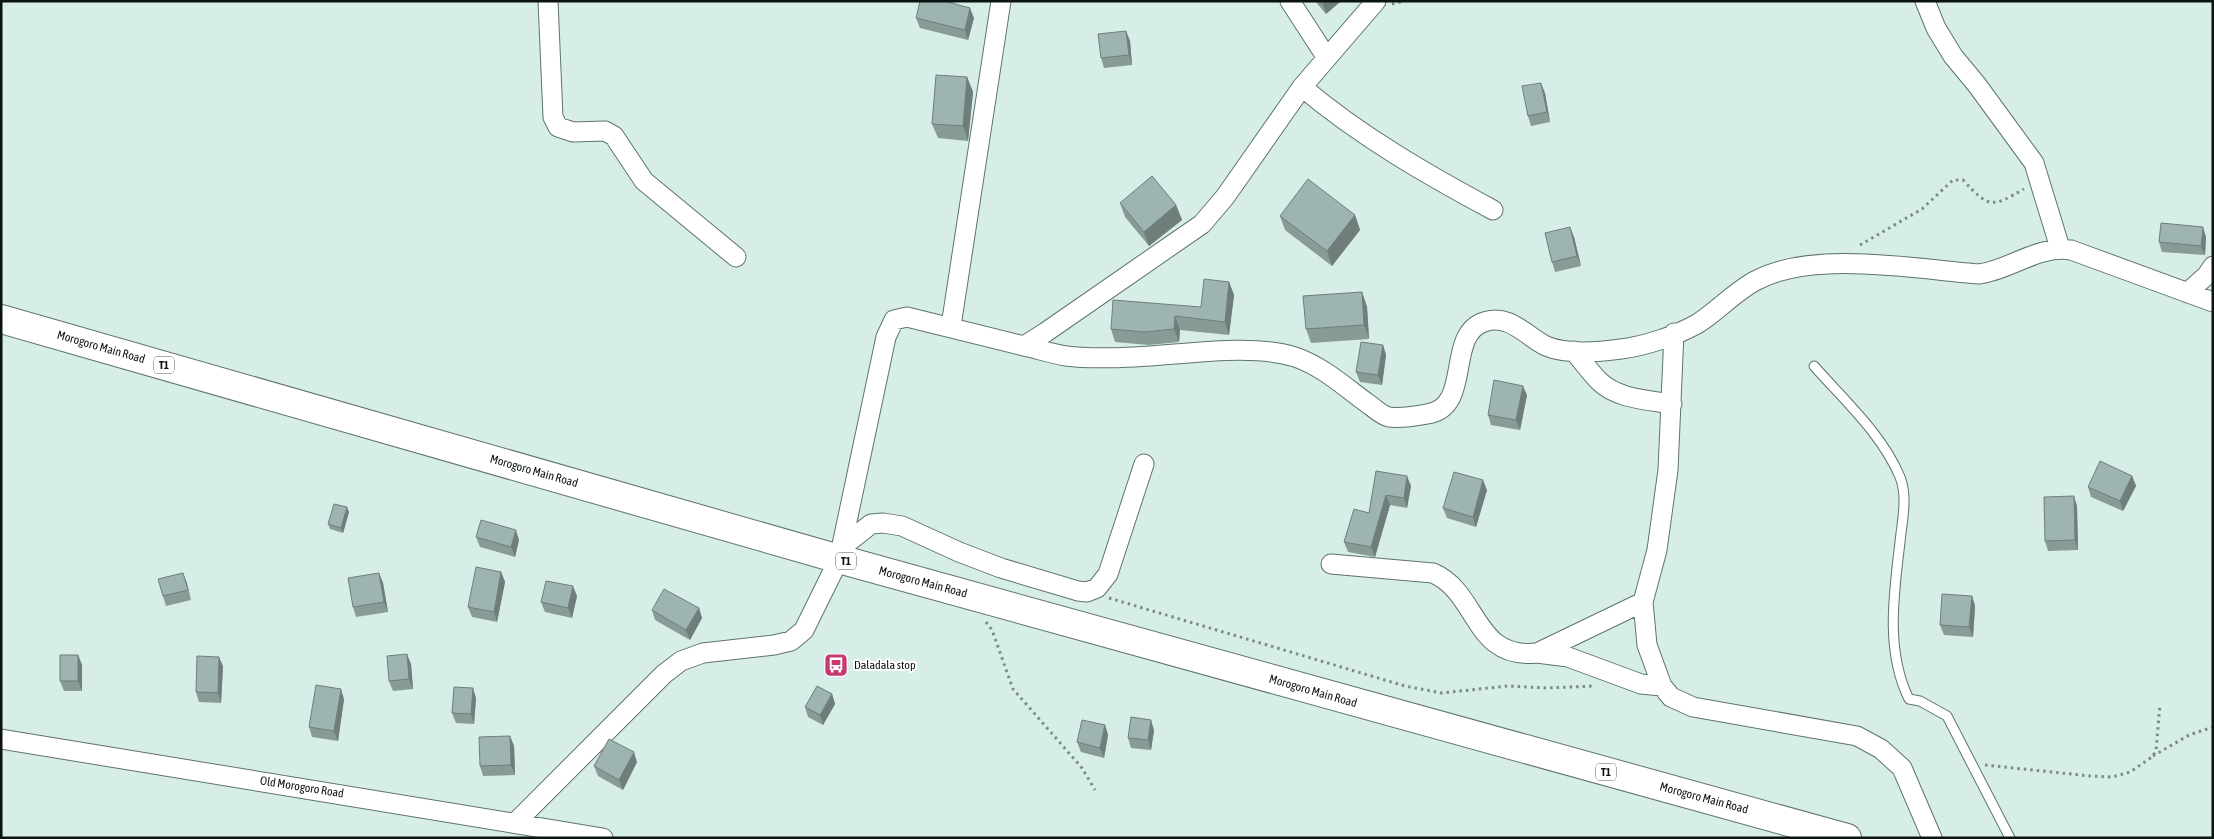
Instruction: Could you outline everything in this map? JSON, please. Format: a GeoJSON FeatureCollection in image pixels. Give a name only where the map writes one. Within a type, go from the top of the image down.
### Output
{"type":"FeatureCollection","features":[{"type":"Feature","properties":{"kind":"highway","name":"Morogoro Main Road"},"geometry":{"type":"LineString","coordinates":[[1,319],[840,553],[965,594],[1847,838]]}},
{"type":"Feature","properties":{"kind":"street"},"geometry":{"type":"LineString","coordinates":[[548,1],[553,117],[558,127],[573,132],[605,131],[614,136],[644,181],[736,257]]}},
{"type":"Feature","properties":{"kind":"street"},"geometry":{"type":"LineString","coordinates":[[951,326],[1001,1]]}},
{"type":"Feature","properties":{"kind":"street"},"geometry":{"type":"LineString","coordinates":[[1290,1],[1327,58]]}},
{"type":"Feature","properties":{"kind":"street"},"geometry":{"type":"LineString","coordinates":[[1024,346],[1202,224],[1225,197],[1302,87],[1376,1]]}},
{"type":"Feature","properties":{"kind":"street"},"geometry":{"type":"LineString","coordinates":[[1925,1],[1936,28],[1953,56],[2026,150],[2041,180],[2060,248]]}},
{"type":"Feature","properties":{"kind":"street"},"geometry":{"type":"LineString","coordinates":[[1302,87],[1341,120],[1441,183],[1493,210]]}},
{"type":"Feature","properties":{"kind":"street"},"geometry":{"type":"LineString","coordinates":[[515,822],[664,674],[681,661],[704,653],[791,641],[804,630],[840,553],[886,337],[894,320],[907,317],[951,326],[1066,356],[1133,358],[1266,352],[1296,358],[1319,369],[1387,417],[1430,414],[1446,406],[1454,388],[1458,366],[1467,337],[1481,322],[1496,319],[1510,323],[1548,346],[1574,351],[1622,349],[1674,333],[1697,323],[1756,280],[1785,268],[1805,264],[1880,264],[1979,274],[1994,272],[2048,250],[2060,248],[2071,250],[2213,302]]}},
{"type":"Feature","properties":{"kind":"street"},"geometry":{"type":"LineString","coordinates":[[2187,293],[2207,275],[2213,266]]}},
{"type":"Feature","properties":{"kind":"street"},"geometry":{"type":"LineString","coordinates":[[1674,333],[1668,470],[1660,531],[1644,602],[1647,645],[1662,686],[1671,697],[1693,707],[1857,736],[1880,749],[1902,768],[1932,838]]}},
{"type":"Feature","properties":{"kind":"street"},"geometry":{"type":"LineString","coordinates":[[1574,351],[1600,382],[1613,391],[1635,398],[1672,404]]}},
{"type":"Feature","properties":{"kind":"street"},"geometry":{"type":"LineString","coordinates":[[840,553],[870,524],[883,523],[902,526],[959,552],[1001,568],[1058,586],[1087,592],[1097,588],[1108,574],[1144,464]]}},
{"type":"Feature","properties":{"kind":"street"},"geometry":{"type":"LineString","coordinates":[[1331,564],[1433,574],[1442,578],[1457,592],[1479,627],[1494,644],[1510,651],[1526,654],[1537,653],[1568,657],[1641,684],[1662,686]]}},
{"type":"Feature","properties":{"kind":"street"},"geometry":{"type":"LineString","coordinates":[[1537,653],[1644,602]]}},
{"type":"Feature","properties":{"kind":"street","name":"Old Morogoro Road"},"geometry":{"type":"LineString","coordinates":[[1,740],[515,822],[603,838]]}},
{"type":"Feature","properties":{"kind":"lane"},"geometry":{"type":"LineString","coordinates":[[1814,366],[1866,423],[1900,478],[1904,499],[1896,575],[1893,643],[1909,699],[1920,701],[1947,716],[2010,838]]}},
{"type":"Feature","properties":{"kind":"path"},"geometry":{"type":"LineString","coordinates":[[1854,247],[1880,235],[1922,209],[1953,180],[1963,180],[1980,198],[1994,203],[2007,199],[2041,180]]}},
{"type":"Feature","properties":{"kind":"path"},"geometry":{"type":"LineString","coordinates":[[1087,592],[1406,686],[1441,694],[1508,686],[1547,688],[1596,686]]}},
{"type":"Feature","properties":{"kind":"path"},"geometry":{"type":"LineString","coordinates":[[965,594],[992,630],[1013,689],[1082,768],[1094,790]]}},
{"type":"Feature","properties":{"kind":"path"},"geometry":{"type":"LineString","coordinates":[[2152,757],[2156,751],[2158,739],[2160,704]]}},
{"type":"Feature","properties":{"kind":"path"},"geometry":{"type":"LineString","coordinates":[[1970,763],[2112,777],[2130,772],[2152,757],[2170,749],[2189,735],[2213,727]]}},
{"type":"Feature","properties":{"kind":"building"},"geometry":{"type":"Polygon","coordinates":[[[920,1],[944,1],[970,8],[965,30],[916,18],[920,1]]]}},
{"type":"Feature","properties":{"kind":"building"},"geometry":{"type":"Polygon","coordinates":[[[1126,31],[1129,55],[1101,58],[1098,34],[1126,31]]]}},
{"type":"Feature","properties":{"kind":"building"},"geometry":{"type":"Polygon","coordinates":[[[936,75],[967,77],[963,126],[932,124],[936,75]]]}},
{"type":"Feature","properties":{"kind":"building"},"geometry":{"type":"Polygon","coordinates":[[[1541,83],[1547,112],[1528,116],[1522,86],[1541,83]]]}},
{"type":"Feature","properties":{"kind":"building"},"geometry":{"type":"Polygon","coordinates":[[[1152,176],[1176,205],[1144,232],[1120,203],[1152,176]]]}},
{"type":"Feature","properties":{"kind":"building"},"geometry":{"type":"Polygon","coordinates":[[[1308,179],[1355,215],[1327,251],[1280,216],[1308,179]]]}},
{"type":"Feature","properties":{"kind":"building"},"geometry":{"type":"Polygon","coordinates":[[[2161,223],[2203,227],[2201,246],[2159,242],[2161,223]]]}},
{"type":"Feature","properties":{"kind":"building"},"geometry":{"type":"Polygon","coordinates":[[[1570,227],[1577,256],[1552,262],[1545,233],[1570,227]]]}},
{"type":"Feature","properties":{"kind":"building"},"geometry":{"type":"Polygon","coordinates":[[[1204,279],[1229,282],[1225,322],[1175,316],[1174,329],[1145,332],[1111,329],[1113,300],[1201,307],[1204,279]]]}},
{"type":"Feature","properties":{"kind":"building"},"geometry":{"type":"Polygon","coordinates":[[[1362,292],[1364,325],[1306,329],[1303,296],[1362,292]]]}},
{"type":"Feature","properties":{"kind":"building"},"geometry":{"type":"Polygon","coordinates":[[[1361,342],[1383,345],[1378,375],[1356,372],[1361,342]]]}},
{"type":"Feature","properties":{"kind":"building"},"geometry":{"type":"Polygon","coordinates":[[[1494,380],[1523,386],[1516,420],[1488,415],[1494,380]]]}},
{"type":"Feature","properties":{"kind":"building"},"geometry":{"type":"Polygon","coordinates":[[[2100,461],[2132,476],[2120,501],[2088,487],[2100,461]]]}},
{"type":"Feature","properties":{"kind":"building"},"geometry":{"type":"Polygon","coordinates":[[[1376,471],[1407,476],[1404,498],[1386,495],[1371,547],[1344,542],[1354,509],[1369,513],[1376,471]]]}},
{"type":"Feature","properties":{"kind":"building"},"geometry":{"type":"Polygon","coordinates":[[[1454,472],[1483,480],[1473,517],[1443,508],[1454,472]]]}},
{"type":"Feature","properties":{"kind":"building"},"geometry":{"type":"Polygon","coordinates":[[[2074,496],[2075,540],[2045,541],[2044,497],[2074,496]]]}},
{"type":"Feature","properties":{"kind":"building"},"geometry":{"type":"Polygon","coordinates":[[[334,504],[347,507],[341,528],[328,524],[334,504]]]}},
{"type":"Feature","properties":{"kind":"building"},"geometry":{"type":"Polygon","coordinates":[[[481,520],[516,530],[511,547],[476,537],[481,520]]]}},
{"type":"Feature","properties":{"kind":"building"},"geometry":{"type":"Polygon","coordinates":[[[476,567],[501,572],[494,612],[468,607],[476,567]]]}},
{"type":"Feature","properties":{"kind":"building"},"geometry":{"type":"Polygon","coordinates":[[[183,573],[188,590],[163,596],[158,579],[183,573]]]}},
{"type":"Feature","properties":{"kind":"building"},"geometry":{"type":"Polygon","coordinates":[[[379,573],[384,602],[353,607],[348,578],[379,573]]]}},
{"type":"Feature","properties":{"kind":"building"},"geometry":{"type":"Polygon","coordinates":[[[546,581],[573,586],[568,608],[541,602],[546,581]]]}},
{"type":"Feature","properties":{"kind":"building"},"geometry":{"type":"Polygon","coordinates":[[[664,589],[699,608],[686,630],[652,610],[664,589]]]}},
{"type":"Feature","properties":{"kind":"building"},"geometry":{"type":"Polygon","coordinates":[[[1942,594],[1972,596],[1969,627],[1940,625],[1942,594]]]}},
{"type":"Feature","properties":{"kind":"building"},"geometry":{"type":"Polygon","coordinates":[[[407,654],[409,679],[389,681],[387,656],[407,654]]]}},
{"type":"Feature","properties":{"kind":"building"},"geometry":{"type":"Polygon","coordinates":[[[60,655],[78,655],[78,681],[60,681],[60,655]]]}},
{"type":"Feature","properties":{"kind":"building"},"geometry":{"type":"Polygon","coordinates":[[[197,656],[219,657],[218,693],[196,692],[197,656]]]}},
{"type":"Feature","properties":{"kind":"building"},"geometry":{"type":"Polygon","coordinates":[[[316,685],[341,689],[334,731],[309,727],[316,685]]]}},
{"type":"Feature","properties":{"kind":"building"},"geometry":{"type":"Polygon","coordinates":[[[817,686],[832,694],[820,715],[805,707],[817,686]]]}},
{"type":"Feature","properties":{"kind":"building"},"geometry":{"type":"Polygon","coordinates":[[[454,687],[473,688],[471,714],[452,713],[454,687]]]}},
{"type":"Feature","properties":{"kind":"building"},"geometry":{"type":"Polygon","coordinates":[[[1131,717],[1151,720],[1148,740],[1128,738],[1131,717]]]}},
{"type":"Feature","properties":{"kind":"building"},"geometry":{"type":"Polygon","coordinates":[[[1082,720],[1105,725],[1100,748],[1077,742],[1082,720]]]}},
{"type":"Feature","properties":{"kind":"building"},"geometry":{"type":"Polygon","coordinates":[[[510,736],[511,765],[480,766],[479,737],[510,736]]]}},
{"type":"Feature","properties":{"kind":"building"},"geometry":{"type":"Polygon","coordinates":[[[609,739],[634,752],[619,780],[594,766],[609,739]]]}},
{"type":"Feature","properties":{"kind":"place","name":"Daladala stop"},"geometry":{"type":"Point","coordinates":[836,665]}}]}
